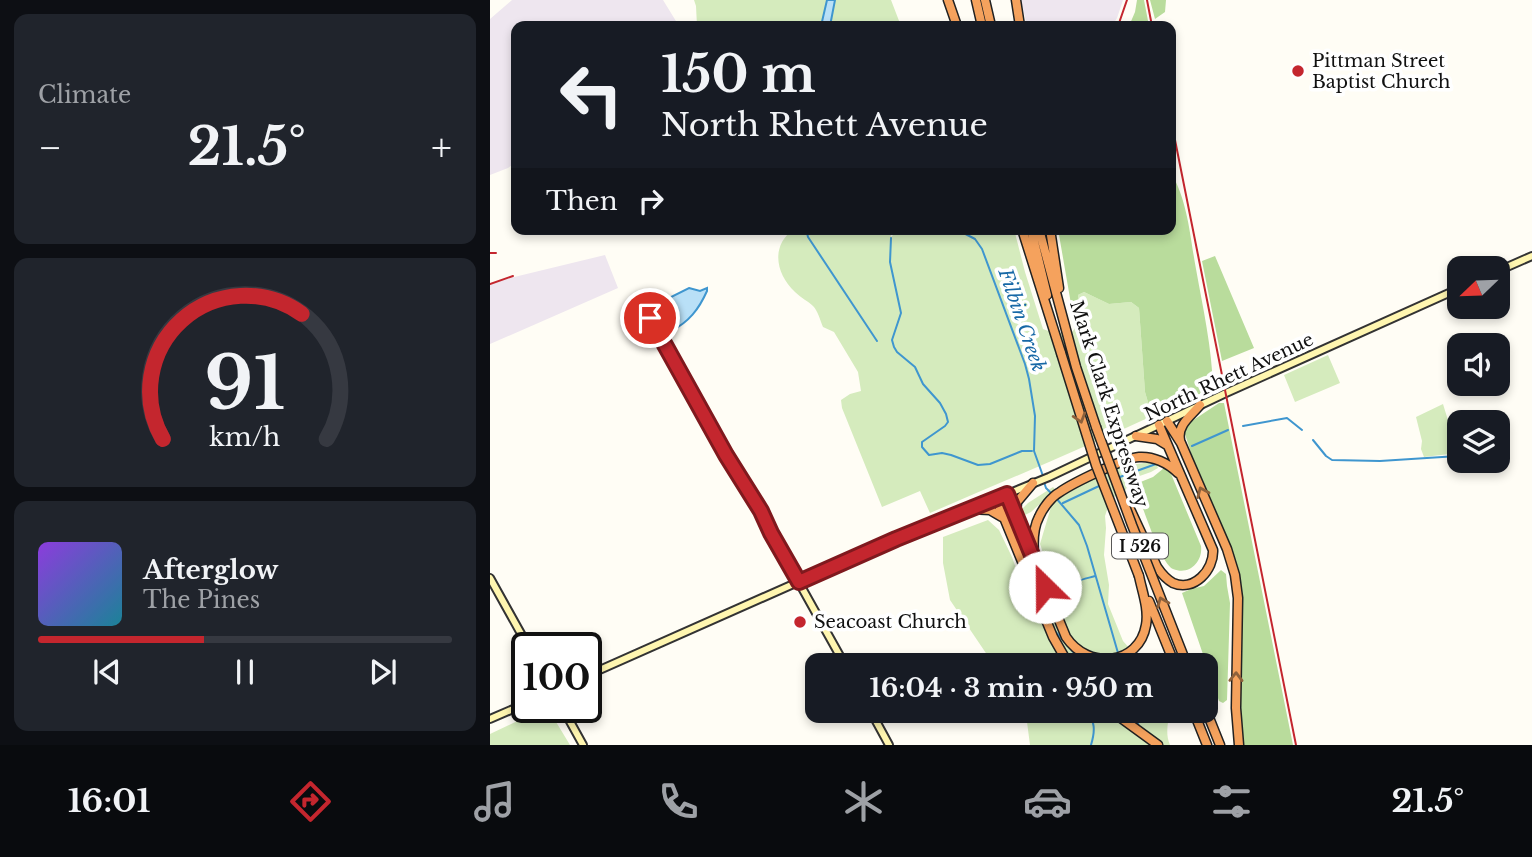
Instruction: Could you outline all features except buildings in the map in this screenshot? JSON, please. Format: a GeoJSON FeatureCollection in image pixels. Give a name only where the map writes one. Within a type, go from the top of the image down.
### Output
{"type":"FeatureCollection","features":[{"type":"Feature","properties":{"kind":"highway"},"geometry":{"type":"LineString","coordinates":[[948,0],[955,21]]}},
{"type":"Feature","properties":{"kind":"highway"},"geometry":{"type":"LineString","coordinates":[[976,0],[981,21]]}},
{"type":"Feature","properties":{"kind":"highway"},"geometry":{"type":"LineString","coordinates":[[985,0],[990,21]]}},
{"type":"Feature","properties":{"kind":"highway"},"geometry":{"type":"LineString","coordinates":[[1016,0],[1019,21]]}},
{"type":"Feature","properties":{"kind":"highway"},"geometry":{"type":"LineString","coordinates":[[1024,235],[1061,353]]}},
{"type":"Feature","properties":{"kind":"highway","name":"Mark Clark Expressway"},"geometry":{"type":"LineString","coordinates":[[1032,235],[1061,353],[1096,465],[1170,653]]}},
{"type":"Feature","properties":{"kind":"highway","name":"Mark Clark Expressway"},"geometry":{"type":"LineString","coordinates":[[1041,235],[1080,379],[1111,470],[1182,653]]}},
{"type":"Feature","properties":{"kind":"highway"},"geometry":{"type":"LineString","coordinates":[[1051,235],[1064,325]]}},
{"type":"Feature","properties":{"kind":"highway"},"geometry":{"type":"LineString","coordinates":[[1200,405],[1181,426],[1179,435],[1231,561],[1238,598],[1236,708],[1239,745]]}},
{"type":"Feature","properties":{"kind":"highway"},"geometry":{"type":"LineString","coordinates":[[1163,423],[1181,443]]}},
{"type":"Feature","properties":{"kind":"highway"},"geometry":{"type":"LineString","coordinates":[[1111,470],[1163,575],[1173,583],[1184,584],[1194,582],[1206,573],[1212,564],[1213,550],[1167,445],[1163,423]]}},
{"type":"Feature","properties":{"kind":"highway"},"geometry":{"type":"LineString","coordinates":[[1136,436],[1157,439],[1167,445]]}},
{"type":"Feature","properties":{"kind":"highway"},"geometry":{"type":"LineString","coordinates":[[1037,567],[1034,553],[1035,529],[1039,516],[1059,492],[1138,457],[1162,462],[1182,478]]}},
{"type":"Feature","properties":{"kind":"highway"},"geometry":{"type":"LineString","coordinates":[[1018,520],[1017,502],[1033,484]]}},
{"type":"Feature","properties":{"kind":"highway"},"geometry":{"type":"LineString","coordinates":[[1007,494],[1066,637],[1076,649],[1095,658],[1120,657],[1136,647],[1146,628],[1147,615],[1139,576]]}},
{"type":"Feature","properties":{"kind":"highway"},"geometry":{"type":"LineString","coordinates":[[996,498],[1063,653]]}},
{"type":"Feature","properties":{"kind":"highway"},"geometry":{"type":"LineString","coordinates":[[970,509],[990,510],[1004,519]]}},
{"type":"Feature","properties":{"kind":"highway"},"geometry":{"type":"LineString","coordinates":[[1128,723],[1158,745]]}},
{"type":"Feature","properties":{"kind":"highway"},"geometry":{"type":"LineString","coordinates":[[1198,723],[1207,745]]}},
{"type":"Feature","properties":{"kind":"highway"},"geometry":{"type":"LineString","coordinates":[[1211,723],[1220,745]]}},
{"type":"Feature","properties":{"kind":"main road"},"geometry":{"type":"LineString","coordinates":[[1510,266],[1532,256]]}},
{"type":"Feature","properties":{"kind":"main road","name":"North Rhett Avenue"},"geometry":{"type":"LineString","coordinates":[[602,669],[881,545],[1049,477],[1200,405],[1447,295]]}},
{"type":"Feature","properties":{"kind":"main road"},"geometry":{"type":"LineString","coordinates":[[650,318],[726,455],[761,511],[838,653]]}},
{"type":"Feature","properties":{"kind":"main road"},"geometry":{"type":"LineString","coordinates":[[490,578],[520,632]]}},
{"type":"Feature","properties":{"kind":"main road"},"geometry":{"type":"LineString","coordinates":[[490,719],[511,710]]}},
{"type":"Feature","properties":{"kind":"main road"},"geometry":{"type":"LineString","coordinates":[[571,723],[583,745]]}},
{"type":"Feature","properties":{"kind":"main road"},"geometry":{"type":"LineString","coordinates":[[877,723],[889,745]]}},
{"type":"Feature","properties":{"kind":"shaded area"},"geometry":{"type":"Polygon","coordinates":[[[512,0],[663,0],[676,21],[511,21],[511,166],[490,175],[490,19],[512,0]]]}},
{"type":"Feature","properties":{"kind":"shaded area"},"geometry":{"type":"Polygon","coordinates":[[[1021,0],[1123,0],[1115,21],[1026,21],[1021,0]]]}},
{"type":"Feature","properties":{"kind":"shaded area"},"geometry":{"type":"Polygon","coordinates":[[[605,255],[618,288],[490,344],[490,283],[605,255]]]}},
{"type":"Feature","properties":{"kind":"green space"},"geometry":{"type":"Polygon","coordinates":[[[694,0],[827,0],[822,21],[697,21],[694,0]]]}},
{"type":"Feature","properties":{"kind":"green space"},"geometry":{"type":"Polygon","coordinates":[[[835,0],[891,0],[899,21],[831,21],[835,0]]]}},
{"type":"Feature","properties":{"kind":"green space"},"geometry":{"type":"Polygon","coordinates":[[[1137,0],[1144,0],[1148,21],[1131,21],[1137,0]]]}},
{"type":"Feature","properties":{"kind":"green space"},"geometry":{"type":"Polygon","coordinates":[[[1150,0],[1166,0],[1165,12],[1155,19],[1150,0]]]}},
{"type":"Feature","properties":{"kind":"green space"},"geometry":{"type":"Polygon","coordinates":[[[1176,182],[1188,219],[1209,343],[1213,388],[1152,416],[1145,392],[1139,308],[1131,302],[1109,304],[1084,292],[1078,295],[1079,323],[1075,327],[1059,235],[1176,235],[1176,182]]]}},
{"type":"Feature","properties":{"kind":"green space"},"geometry":{"type":"Polygon","coordinates":[[[1016,235],[1043,329],[1057,333],[1072,332],[1079,323],[1078,295],[1084,292],[1109,304],[1131,302],[1139,308],[1145,392],[1152,416],[930,513],[920,491],[882,507],[842,408],[841,400],[861,391],[858,372],[834,332],[823,327],[815,308],[797,294],[783,277],[778,260],[781,243],[786,236],[1016,235]]]}},
{"type":"Feature","properties":{"kind":"green space"},"geometry":{"type":"Polygon","coordinates":[[[1215,256],[1254,348],[1222,361],[1202,261],[1215,256]]]}},
{"type":"Feature","properties":{"kind":"green space"},"geometry":{"type":"Polygon","coordinates":[[[1328,355],[1340,383],[1295,402],[1284,375],[1328,355]]]}},
{"type":"Feature","properties":{"kind":"green space"},"geometry":{"type":"Polygon","coordinates":[[[1219,403],[1224,403],[1293,745],[1244,745],[1240,726],[1242,587],[1236,562],[1184,431],[1186,425],[1219,403]]]}},
{"type":"Feature","properties":{"kind":"green space"},"geometry":{"type":"Polygon","coordinates":[[[1443,404],[1447,417],[1447,454],[1424,457],[1416,417],[1443,404]]]}},
{"type":"Feature","properties":{"kind":"green space"},"geometry":{"type":"Polygon","coordinates":[[[1156,462],[1158,468],[1131,479],[1124,493],[1114,497],[1109,504],[1105,516],[1104,555],[1109,585],[1108,604],[1123,641],[1137,653],[986,653],[950,600],[943,563],[943,537],[988,520],[999,530],[1012,557],[1034,619],[1044,623],[1065,608],[1040,544],[1051,507],[1043,501],[1023,516],[1020,511],[1053,487],[1062,497],[1123,466],[1156,462]]]}},
{"type":"Feature","properties":{"kind":"green space"},"geometry":{"type":"Polygon","coordinates":[[[1164,468],[1169,469],[1201,546],[1198,562],[1190,569],[1179,571],[1168,565],[1153,536],[1138,495],[1138,483],[1153,477],[1164,468]]]}},
{"type":"Feature","properties":{"kind":"green space"},"geometry":{"type":"Polygon","coordinates":[[[1221,570],[1226,574],[1230,603],[1227,700],[1223,703],[1218,698],[1218,653],[1203,653],[1182,593],[1204,586],[1221,570]]]}},
{"type":"Feature","properties":{"kind":"green space"},"geometry":{"type":"Polygon","coordinates":[[[513,723],[557,723],[570,745],[490,745],[490,734],[513,723]]]}},
{"type":"Feature","properties":{"kind":"green space"},"geometry":{"type":"Polygon","coordinates":[[[1027,723],[1168,723],[1170,745],[1030,745],[1027,723]]]}},
{"type":"Feature","properties":{"kind":"water"},"geometry":{"type":"Polygon","coordinates":[[[827,0],[835,0],[831,21],[822,21],[827,0]]]}},
{"type":"Feature","properties":{"kind":"water"},"geometry":{"type":"Polygon","coordinates":[[[689,288],[700,291],[707,288],[707,291],[693,314],[671,331],[660,315],[657,304],[689,288]]]}},
{"type":"Feature","properties":{"kind":"waterway"},"geometry":{"type":"LineString","coordinates":[[808,235],[877,341]]}},
{"type":"Feature","properties":{"kind":"waterway","name":"Filbin Creek"},"geometry":{"type":"LineString","coordinates":[[967,235],[975,239],[982,249],[1025,364],[1035,416],[1034,451],[1043,476]]}},
{"type":"Feature","properties":{"kind":"waterway"},"geometry":{"type":"LineString","coordinates":[[891,238],[890,262],[901,313],[892,340],[894,347],[915,367],[923,384],[940,403],[948,422],[922,442],[922,447],[929,455],[942,453],[978,465],[990,464],[1022,451],[1032,451]]}},
{"type":"Feature","properties":{"kind":"waterway"},"geometry":{"type":"LineString","coordinates":[[1243,426],[1287,418],[1302,430]]}},
{"type":"Feature","properties":{"kind":"waterway"},"geometry":{"type":"LineString","coordinates":[[1192,446],[1228,430]]}},
{"type":"Feature","properties":{"kind":"waterway"},"geometry":{"type":"LineString","coordinates":[[1313,440],[1332,460],[1380,461],[1447,457]]}},
{"type":"Feature","properties":{"kind":"waterway"},"geometry":{"type":"LineString","coordinates":[[1117,478],[1156,464]]}},
{"type":"Feature","properties":{"kind":"waterway","name":"Filbin Creek"},"geometry":{"type":"LineString","coordinates":[[1044,482],[1052,494]]}},
{"type":"Feature","properties":{"kind":"waterway"},"geometry":{"type":"LineString","coordinates":[[1063,503],[1099,486]]}},
{"type":"Feature","properties":{"kind":"waterway","name":"Filbin Creek"},"geometry":{"type":"LineString","coordinates":[[1056,498],[1079,525],[1118,653]]}},
{"type":"Feature","properties":{"kind":"waterway"},"geometry":{"type":"LineString","coordinates":[[1052,591],[1067,588],[1095,576]]}},
{"type":"Feature","properties":{"kind":"waterway"},"geometry":{"type":"LineString","coordinates":[[1054,630],[1074,653]]}},
{"type":"Feature","properties":{"kind":"waterway"},"geometry":{"type":"LineString","coordinates":[[1091,745],[1093,723]]}},
{"type":"Feature","properties":{"kind":"waterway","name":"Filbin Creek"},"geometry":{"type":"LineString","coordinates":[[1138,723],[1139,727]]}},
{"type":"Feature","properties":{"kind":"railway"},"geometry":{"type":"LineString","coordinates":[[1120,21],[1127,0]]}},
{"type":"Feature","properties":{"kind":"railway"},"geometry":{"type":"LineString","coordinates":[[1147,0],[1151,21]]}},
{"type":"Feature","properties":{"kind":"railway"},"geometry":{"type":"LineString","coordinates":[[1176,145],[1296,745]]}},
{"type":"Feature","properties":{"kind":"railway"},"geometry":{"type":"LineString","coordinates":[[490,253],[496,253]]}},
{"type":"Feature","properties":{"kind":"railway"},"geometry":{"type":"LineString","coordinates":[[490,284],[513,276]]}},
{"type":"Feature","properties":{"kind":"place","name":"Pittman Street Baptist Church"},"geometry":{"type":"Point","coordinates":[1298,71]}},
{"type":"Feature","properties":{"kind":"place","name":"Seacoast Church"},"geometry":{"type":"Point","coordinates":[800,622]}},
{"type":"Feature","properties":{"kind":"route"},"geometry":{"type":"LineString","coordinates":[[650,318],[799,582],[1007,494],[1045,587]]}}]}
